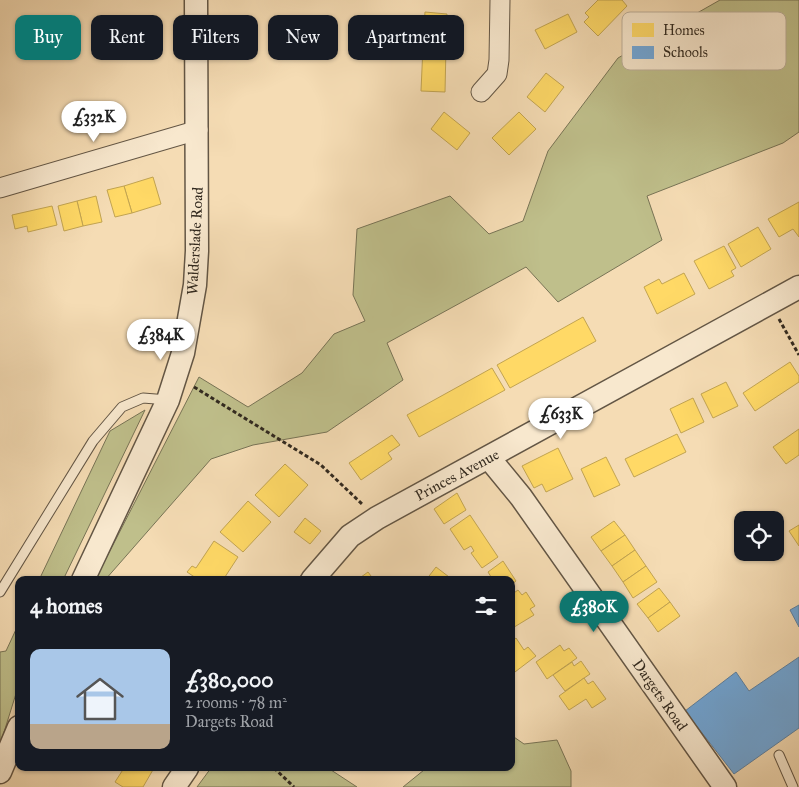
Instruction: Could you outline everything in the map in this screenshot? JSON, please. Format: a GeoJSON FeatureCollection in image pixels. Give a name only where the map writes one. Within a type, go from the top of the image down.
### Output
{"type":"FeatureCollection","features":[{"type":"Feature","properties":{"kind":"street","name":"Walderslade Road"},"geometry":{"type":"LineString","coordinates":[[85,576],[168,400],[183,353],[195,285],[198,222],[196,0]]}},
{"type":"Feature","properties":{"kind":"street"},"geometry":{"type":"LineString","coordinates":[[481,92],[497,74],[500,0]]}},
{"type":"Feature","properties":{"kind":"street"},"geometry":{"type":"LineString","coordinates":[[0,188],[198,130]]}},
{"type":"Feature","properties":{"kind":"street","name":"Princes Avenue"},"geometry":{"type":"LineString","coordinates":[[315,576],[350,536],[377,518],[799,288]]}},
{"type":"Feature","properties":{"kind":"street","name":"Dargets Road"},"geometry":{"type":"LineString","coordinates":[[489,458],[521,497],[725,787]]}},
{"type":"Feature","properties":{"kind":"street"},"geometry":{"type":"LineString","coordinates":[[0,772],[15,736]]}},
{"type":"Feature","properties":{"kind":"street"},"geometry":{"type":"LineString","coordinates":[[174,787],[185,771]]}},
{"type":"Feature","properties":{"kind":"lane"},"geometry":{"type":"LineString","coordinates":[[0,592],[93,441],[122,407],[143,398],[168,400]]}},
{"type":"Feature","properties":{"kind":"lane"},"geometry":{"type":"LineString","coordinates":[[779,755],[793,787]]}},
{"type":"Feature","properties":{"kind":"path"},"geometry":{"type":"LineString","coordinates":[[771,303],[799,355]]}},
{"type":"Feature","properties":{"kind":"path"},"geometry":{"type":"LineString","coordinates":[[176,377],[321,465],[377,518]]}},
{"type":"Feature","properties":{"kind":"path"},"geometry":{"type":"LineString","coordinates":[[277,771],[294,787]]}},
{"type":"Feature","properties":{"kind":"green space"},"geometry":{"type":"Polygon","coordinates":[[[720,0],[799,0],[799,132],[783,143],[647,196],[662,240],[558,302],[526,267],[387,343],[403,380],[327,432],[253,445],[211,459],[109,576],[97,576],[199,377],[248,407],[302,373],[334,334],[365,321],[353,295],[357,229],[450,196],[489,234],[523,221],[548,151],[618,58],[622,56],[622,70],[786,70],[786,12],[699,12],[720,0]]]}},
{"type":"Feature","properties":{"kind":"green space"},"geometry":{"type":"Polygon","coordinates":[[[145,410],[65,576],[41,576],[110,431],[145,410]]]}},
{"type":"Feature","properties":{"kind":"green space"},"geometry":{"type":"Polygon","coordinates":[[[15,632],[15,697],[0,745],[0,652],[6,651],[15,632]]]}},
{"type":"Feature","properties":{"kind":"green space"},"geometry":{"type":"Polygon","coordinates":[[[515,738],[524,744],[557,740],[571,771],[571,787],[403,787],[423,771],[515,771],[515,738]]]}},
{"type":"Feature","properties":{"kind":"green space"},"geometry":{"type":"Polygon","coordinates":[[[209,771],[333,771],[357,787],[197,787],[209,771]]]}},
{"type":"Feature","properties":{"kind":"building: Homes"},"geometry":{"type":"Polygon","coordinates":[[[598,0],[622,0],[627,6],[598,36],[584,22],[589,17],[585,13],[598,0]]]}},
{"type":"Feature","properties":{"kind":"building: Homes"},"geometry":{"type":"Polygon","coordinates":[[[425,12],[447,14],[447,15],[425,15],[425,12]]]}},
{"type":"Feature","properties":{"kind":"building: Homes"},"geometry":{"type":"Polygon","coordinates":[[[568,14],[577,32],[545,49],[535,30],[568,14]]]}},
{"type":"Feature","properties":{"kind":"building: Homes"},"geometry":{"type":"Polygon","coordinates":[[[422,60],[446,60],[445,92],[421,91],[422,60]]]}},
{"type":"Feature","properties":{"kind":"building: Homes"},"geometry":{"type":"Polygon","coordinates":[[[546,73],[564,87],[545,112],[527,97],[546,73]]]}},
{"type":"Feature","properties":{"kind":"building: Homes"},"geometry":{"type":"Polygon","coordinates":[[[444,112],[470,133],[457,150],[431,129],[444,112]]]}},
{"type":"Feature","properties":{"kind":"building: Homes"},"geometry":{"type":"Polygon","coordinates":[[[519,112],[536,129],[509,155],[492,138],[519,112]]]}},
{"type":"Feature","properties":{"kind":"building: Homes"},"geometry":{"type":"Polygon","coordinates":[[[153,177],[161,204],[132,213],[124,186],[153,177]]]}},
{"type":"Feature","properties":{"kind":"building: Homes"},"geometry":{"type":"Polygon","coordinates":[[[124,186],[132,213],[115,217],[107,190],[124,186]]]}},
{"type":"Feature","properties":{"kind":"building: Homes"},"geometry":{"type":"Polygon","coordinates":[[[96,196],[102,222],[83,226],[77,201],[96,196]]]}},
{"type":"Feature","properties":{"kind":"building: Homes"},"geometry":{"type":"Polygon","coordinates":[[[77,201],[83,226],[64,231],[58,206],[77,201]]]}},
{"type":"Feature","properties":{"kind":"building: Homes"},"geometry":{"type":"Polygon","coordinates":[[[799,202],[799,237],[793,229],[779,237],[768,219],[799,202]]]}},
{"type":"Feature","properties":{"kind":"building: Homes"},"geometry":{"type":"Polygon","coordinates":[[[52,206],[57,225],[28,232],[27,226],[15,229],[12,215],[52,206]]]}},
{"type":"Feature","properties":{"kind":"building: Homes"},"geometry":{"type":"Polygon","coordinates":[[[758,227],[771,249],[741,267],[728,244],[758,227]]]}},
{"type":"Feature","properties":{"kind":"building: Homes"},"geometry":{"type":"Polygon","coordinates":[[[724,246],[736,268],[731,271],[734,276],[709,289],[694,261],[724,246]]]}},
{"type":"Feature","properties":{"kind":"building: Homes"},"geometry":{"type":"Polygon","coordinates":[[[684,273],[695,294],[657,314],[644,287],[659,279],[662,284],[684,273]]]}},
{"type":"Feature","properties":{"kind":"building: Homes"},"geometry":{"type":"Polygon","coordinates":[[[583,317],[596,341],[510,388],[497,365],[583,317]]]}},
{"type":"Feature","properties":{"kind":"building: Homes"},"geometry":{"type":"Polygon","coordinates":[[[790,362],[799,376],[799,382],[755,411],[743,393],[790,362]]]}},
{"type":"Feature","properties":{"kind":"building: Homes"},"geometry":{"type":"Polygon","coordinates":[[[492,368],[505,390],[419,437],[407,415],[492,368]]]}},
{"type":"Feature","properties":{"kind":"building: Homes"},"geometry":{"type":"Polygon","coordinates":[[[726,382],[738,406],[713,418],[701,394],[726,382]]]}},
{"type":"Feature","properties":{"kind":"building: Homes"},"geometry":{"type":"Polygon","coordinates":[[[693,398],[704,422],[681,433],[670,409],[693,398]]]}},
{"type":"Feature","properties":{"kind":"building: Homes"},"geometry":{"type":"Polygon","coordinates":[[[799,429],[799,455],[786,464],[773,447],[799,429]]]}},
{"type":"Feature","properties":{"kind":"building: Homes"},"geometry":{"type":"Polygon","coordinates":[[[677,434],[686,452],[634,477],[625,459],[677,434]]]}},
{"type":"Feature","properties":{"kind":"building: Homes"},"geometry":{"type":"Polygon","coordinates":[[[392,435],[400,445],[388,453],[392,459],[361,480],[349,463],[392,435]]]}},
{"type":"Feature","properties":{"kind":"building: Homes"},"geometry":{"type":"Polygon","coordinates":[[[558,448],[573,479],[546,492],[542,484],[534,488],[522,466],[558,448]]]}},
{"type":"Feature","properties":{"kind":"building: Homes"},"geometry":{"type":"Polygon","coordinates":[[[606,457],[620,485],[594,497],[581,469],[606,457]]]}},
{"type":"Feature","properties":{"kind":"building: Homes"},"geometry":{"type":"Polygon","coordinates":[[[285,464],[308,485],[279,517],[255,495],[285,464]]]}},
{"type":"Feature","properties":{"kind":"building: Homes"},"geometry":{"type":"Polygon","coordinates":[[[457,493],[466,510],[444,524],[434,509],[457,493]]]}},
{"type":"Feature","properties":{"kind":"building: Homes"},"geometry":{"type":"Polygon","coordinates":[[[248,501],[271,522],[243,552],[220,532],[248,501]]]}},
{"type":"Feature","properties":{"kind":"building: Homes"},"geometry":{"type":"Polygon","coordinates":[[[470,515],[498,557],[482,568],[471,553],[474,551],[471,546],[464,550],[450,529],[470,515]]]}},
{"type":"Feature","properties":{"kind":"building: Homes"},"geometry":{"type":"Polygon","coordinates":[[[305,518],[321,531],[310,544],[294,532],[305,518]]]}},
{"type":"Feature","properties":{"kind":"building: Homes"},"geometry":{"type":"Polygon","coordinates":[[[614,521],[625,535],[601,551],[591,537],[614,521]]]}},
{"type":"Feature","properties":{"kind":"building: Homes"},"geometry":{"type":"Polygon","coordinates":[[[799,525],[799,546],[789,531],[799,525]]]}},
{"type":"Feature","properties":{"kind":"building: Homes"},"geometry":{"type":"Polygon","coordinates":[[[625,535],[635,550],[612,566],[601,551],[625,535]]]}},
{"type":"Feature","properties":{"kind":"building: Homes"},"geometry":{"type":"Polygon","coordinates":[[[214,541],[238,557],[226,576],[193,576],[187,572],[192,566],[196,568],[214,541]]]}},
{"type":"Feature","properties":{"kind":"building: Homes"},"geometry":{"type":"Polygon","coordinates":[[[635,550],[646,566],[623,582],[612,566],[635,550]]]}},
{"type":"Feature","properties":{"kind":"building: Homes"},"geometry":{"type":"Polygon","coordinates":[[[503,561],[513,576],[490,576],[488,572],[503,561]]]}},
{"type":"Feature","properties":{"kind":"building: Homes"},"geometry":{"type":"Polygon","coordinates":[[[646,566],[657,582],[633,598],[623,582],[646,566]]]}},
{"type":"Feature","properties":{"kind":"building: Homes"},"geometry":{"type":"Polygon","coordinates":[[[436,567],[448,576],[429,576],[436,567]]]}},
{"type":"Feature","properties":{"kind":"building: Homes"},"geometry":{"type":"Polygon","coordinates":[[[368,572],[371,576],[362,576],[368,572]]]}},
{"type":"Feature","properties":{"kind":"building: Homes"},"geometry":{"type":"Polygon","coordinates":[[[659,588],[670,602],[648,618],[637,604],[659,588]]]}},
{"type":"Feature","properties":{"kind":"building: Homes"},"geometry":{"type":"Polygon","coordinates":[[[518,590],[522,595],[526,592],[535,606],[530,609],[534,615],[515,627],[515,592],[518,590]]]}},
{"type":"Feature","properties":{"kind":"building: Homes"},"geometry":{"type":"Polygon","coordinates":[[[670,602],[680,616],[658,632],[648,618],[670,602]]]}},
{"type":"Feature","properties":{"kind":"building: Homes"},"geometry":{"type":"Polygon","coordinates":[[[515,639],[524,650],[528,647],[536,656],[515,672],[515,639]]]}},
{"type":"Feature","properties":{"kind":"building: Homes"},"geometry":{"type":"Polygon","coordinates":[[[560,645],[564,651],[569,648],[577,658],[547,679],[536,662],[560,645]]]}},
{"type":"Feature","properties":{"kind":"building: Homes"},"geometry":{"type":"Polygon","coordinates":[[[581,661],[590,674],[565,691],[553,675],[572,662],[574,666],[581,661]]]}},
{"type":"Feature","properties":{"kind":"building: Homes"},"geometry":{"type":"Polygon","coordinates":[[[584,678],[588,684],[593,681],[606,699],[592,708],[586,699],[569,710],[559,696],[584,678]]]}},
{"type":"Feature","properties":{"kind":"building: Homes"},"geometry":{"type":"Polygon","coordinates":[[[122,771],[152,771],[143,787],[123,787],[115,782],[122,771]]]}},
{"type":"Feature","properties":{"kind":"building: Schools"},"geometry":{"type":"Polygon","coordinates":[[[799,605],[799,627],[790,610],[799,605]]]}},
{"type":"Feature","properties":{"kind":"building: Schools"},"geometry":{"type":"Polygon","coordinates":[[[799,657],[799,728],[734,774],[685,711],[736,672],[749,691],[799,657]]]}}]}
